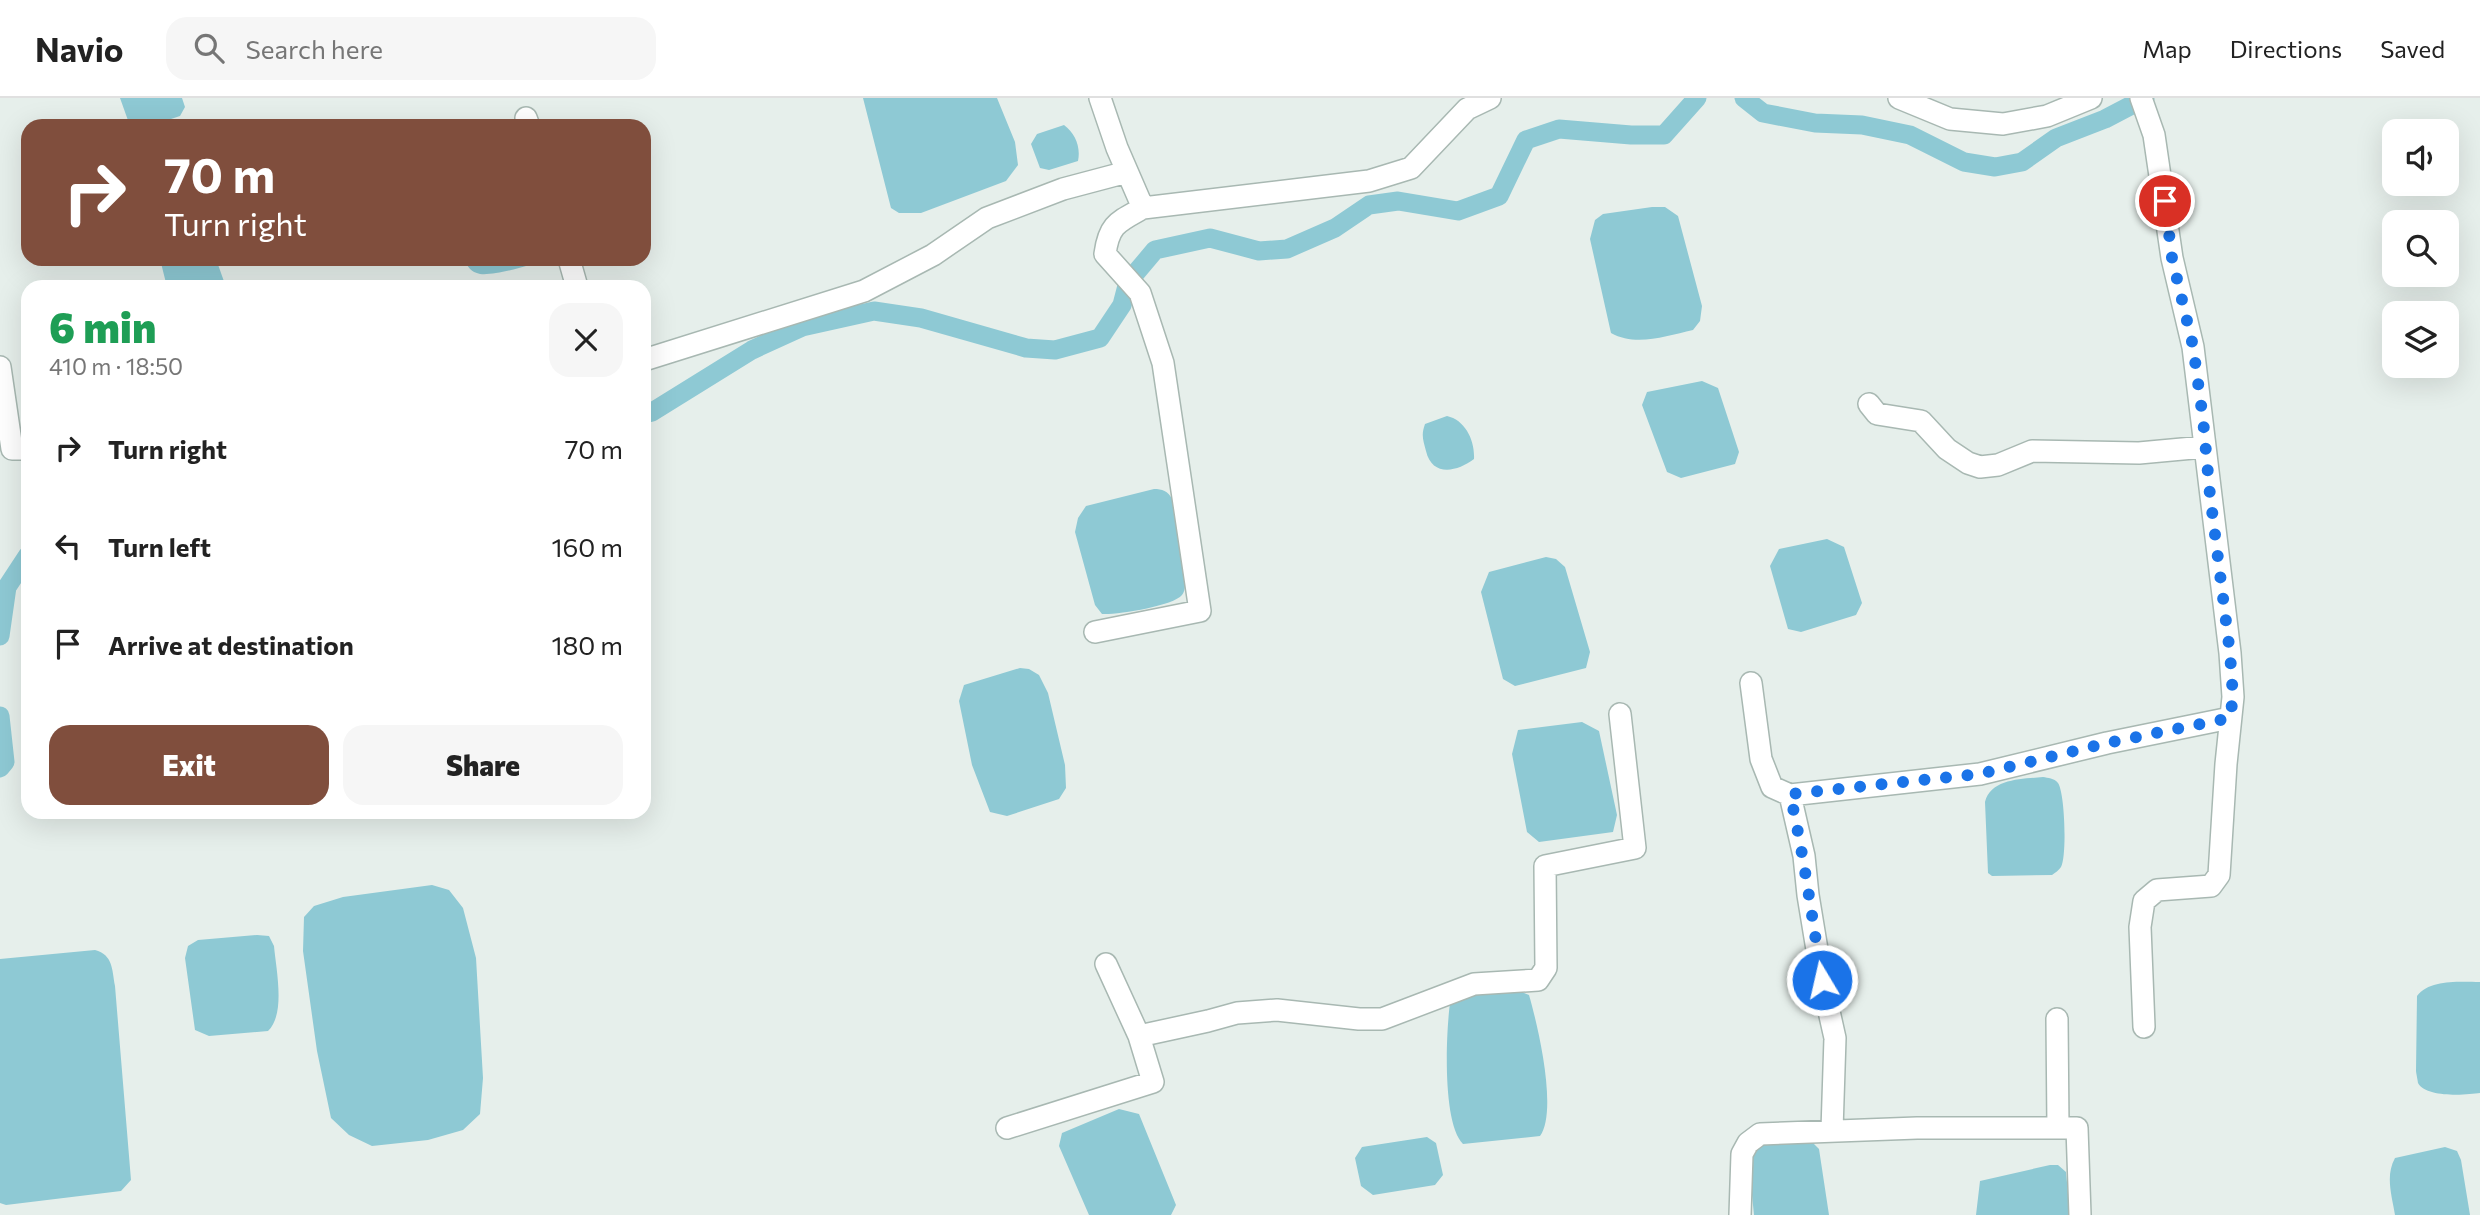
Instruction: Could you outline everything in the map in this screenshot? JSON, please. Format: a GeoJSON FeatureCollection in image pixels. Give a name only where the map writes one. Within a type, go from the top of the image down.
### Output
{"type":"FeatureCollection","features":[{"type":"Feature","properties":{"kind":"street"},"geometry":{"type":"LineString","coordinates":[[1100,98],[1143,208]]}},
{"type":"Feature","properties":{"kind":"street"},"geometry":{"type":"LineString","coordinates":[[1096,632],[1200,611],[1163,363],[1140,293],[1105,254],[1108,234],[1121,220],[1143,208],[1369,181],[1411,168],[1467,109],[1490,98]]}},
{"type":"Feature","properties":{"kind":"street"},"geometry":{"type":"LineString","coordinates":[[1899,98],[1950,119],[2003,124],[2047,116],[2091,98]]}},
{"type":"Feature","properties":{"kind":"street"},"geometry":{"type":"LineString","coordinates":[[2141,98],[2154,135],[2172,258],[2193,346],[2233,697],[2217,881],[2211,886],[2157,890],[2144,901],[2141,908],[2144,1027]]}},
{"type":"Feature","properties":{"kind":"street"},"geometry":{"type":"LineString","coordinates":[[651,357],[864,291],[933,255],[987,218],[1063,189],[1128,172]]}},
{"type":"Feature","properties":{"kind":"street"},"geometry":{"type":"LineString","coordinates":[[0,367],[13,450]]}},
{"type":"Feature","properties":{"kind":"street"},"geometry":{"type":"LineString","coordinates":[[1869,404],[1877,414],[1921,421],[1947,449],[1968,463],[1980,467],[1998,465],[2032,451],[2139,453],[2204,447]]}},
{"type":"Feature","properties":{"kind":"street"},"geometry":{"type":"LineString","coordinates":[[1751,683],[1761,758],[1772,787],[1790,794],[1980,774],[2107,743],[2230,718]]}},
{"type":"Feature","properties":{"kind":"street"},"geometry":{"type":"LineString","coordinates":[[1139,1036],[1237,1013],[1277,1010],[1359,1020],[1382,1020],[1474,984],[1538,980],[1546,968],[1545,866],[1635,848],[1620,714]]}},
{"type":"Feature","properties":{"kind":"street"},"geometry":{"type":"LineString","coordinates":[[1790,794],[1804,856],[1820,968],[1835,1038],[1832,1130]]}},
{"type":"Feature","properties":{"kind":"street"},"geometry":{"type":"LineString","coordinates":[[1007,1128],[1153,1083],[1139,1036],[1106,964]]}},
{"type":"Feature","properties":{"kind":"street"},"geometry":{"type":"LineString","coordinates":[[2056,1019],[2058,1128]]}},
{"type":"Feature","properties":{"kind":"street"},"geometry":{"type":"LineString","coordinates":[[1740,1215],[1742,1154],[1748,1143],[1760,1134],[1832,1130],[2058,1128],[2077,1128],[2080,1215]]}},
{"type":"Feature","properties":{"kind":"water"},"geometry":{"type":"Polygon","coordinates":[[[120,98],[182,98],[185,107],[180,116],[171,119],[128,119],[120,98]]]}},
{"type":"Feature","properties":{"kind":"water"},"geometry":{"type":"Polygon","coordinates":[[[863,98],[997,98],[1015,142],[1018,165],[1006,181],[921,213],[899,213],[891,208],[863,98]]]}},
{"type":"Feature","properties":{"kind":"water"},"geometry":{"type":"Polygon","coordinates":[[[1064,125],[1076,141],[1078,161],[1049,170],[1040,168],[1031,144],[1037,134],[1064,125]]]}},
{"type":"Feature","properties":{"kind":"water"},"geometry":{"type":"Polygon","coordinates":[[[1665,207],[1678,216],[1702,306],[1700,321],[1693,330],[1651,339],[1631,339],[1611,333],[1590,239],[1595,220],[1603,214],[1665,207]]]}},
{"type":"Feature","properties":{"kind":"water"},"geometry":{"type":"Polygon","coordinates":[[[162,266],[218,266],[224,280],[165,280],[162,266]]]}},
{"type":"Feature","properties":{"kind":"water"},"geometry":{"type":"Polygon","coordinates":[[[524,266],[487,274],[480,274],[468,267],[524,266]]]}},
{"type":"Feature","properties":{"kind":"water"},"geometry":{"type":"Polygon","coordinates":[[[1702,381],[1718,388],[1739,452],[1735,464],[1681,478],[1667,472],[1642,405],[1647,392],[1702,381]]]}},
{"type":"Feature","properties":{"kind":"water"},"geometry":{"type":"Polygon","coordinates":[[[1447,416],[1459,422],[1468,432],[1474,459],[1460,467],[1446,470],[1434,465],[1429,459],[1423,434],[1425,424],[1447,416]]]}},
{"type":"Feature","properties":{"kind":"water"},"geometry":{"type":"Polygon","coordinates":[[[1154,489],[1169,494],[1178,518],[1185,563],[1185,588],[1182,595],[1168,603],[1102,614],[1095,605],[1075,532],[1078,518],[1086,506],[1154,489]]]}},
{"type":"Feature","properties":{"kind":"water"},"geometry":{"type":"Polygon","coordinates":[[[1827,539],[1844,547],[1862,603],[1856,615],[1801,632],[1788,629],[1770,566],[1779,549],[1827,539]]]}},
{"type":"Feature","properties":{"kind":"water"},"geometry":{"type":"Polygon","coordinates":[[[1546,557],[1556,559],[1565,567],[1590,652],[1586,668],[1515,686],[1503,679],[1481,592],[1489,572],[1546,557]]]}},
{"type":"Feature","properties":{"kind":"water"},"geometry":{"type":"Polygon","coordinates":[[[1020,668],[1029,669],[1039,675],[1048,693],[1065,765],[1066,788],[1059,799],[1007,816],[990,812],[972,765],[959,701],[964,685],[1020,668]]]}},
{"type":"Feature","properties":{"kind":"water"},"geometry":{"type":"Polygon","coordinates":[[[1582,722],[1599,731],[1617,815],[1613,832],[1539,842],[1527,832],[1512,754],[1518,730],[1582,722]]]}},
{"type":"Feature","properties":{"kind":"water"},"geometry":{"type":"Polygon","coordinates":[[[2043,777],[2055,780],[2060,789],[2065,839],[2061,867],[2052,875],[1992,876],[1988,873],[1985,802],[1988,794],[2009,781],[2043,777]]]}},
{"type":"Feature","properties":{"kind":"water"},"geometry":{"type":"Polygon","coordinates":[[[432,885],[449,890],[463,908],[476,958],[483,1078],[480,1114],[463,1130],[428,1140],[372,1146],[349,1135],[331,1118],[317,1051],[303,951],[304,917],[314,906],[343,897],[432,885]]]}},
{"type":"Feature","properties":{"kind":"water"},"geometry":{"type":"Polygon","coordinates":[[[269,936],[274,946],[278,1003],[274,1023],[268,1031],[209,1036],[195,1030],[185,958],[188,946],[198,940],[269,936]]]}},
{"type":"Feature","properties":{"kind":"water"},"geometry":{"type":"Polygon","coordinates":[[[95,950],[105,955],[111,964],[115,986],[131,1180],[121,1191],[6,1205],[0,1203],[0,959],[95,950]]]}},
{"type":"Feature","properties":{"kind":"water"},"geometry":{"type":"Polygon","coordinates":[[[2480,982],[2480,1093],[2447,1094],[2422,1088],[2418,1083],[2416,1071],[2417,996],[2437,984],[2480,982]]]}},
{"type":"Feature","properties":{"kind":"water"},"geometry":{"type":"Polygon","coordinates":[[[1475,995],[1529,995],[1545,1068],[1545,1124],[1540,1136],[1463,1144],[1456,1133],[1452,1117],[1447,1077],[1450,1003],[1475,995]]]}},
{"type":"Feature","properties":{"kind":"water"},"geometry":{"type":"Polygon","coordinates":[[[1119,1109],[1139,1114],[1176,1205],[1171,1215],[1089,1215],[1059,1146],[1062,1133],[1119,1109]]]}},
{"type":"Feature","properties":{"kind":"water"},"geometry":{"type":"Polygon","coordinates":[[[1427,1137],[1436,1143],[1443,1175],[1435,1185],[1373,1195],[1361,1186],[1355,1158],[1362,1147],[1427,1137]]]}},
{"type":"Feature","properties":{"kind":"water"},"geometry":{"type":"Polygon","coordinates":[[[1811,1141],[1819,1149],[1829,1215],[1754,1215],[1748,1155],[1754,1145],[1811,1141]]]}},
{"type":"Feature","properties":{"kind":"water"},"geometry":{"type":"Polygon","coordinates":[[[2445,1147],[2457,1151],[2461,1160],[2470,1215],[2395,1215],[2390,1172],[2395,1158],[2445,1147]]]}},
{"type":"Feature","properties":{"kind":"water"},"geometry":{"type":"Polygon","coordinates":[[[2058,1165],[2066,1172],[2070,1215],[1976,1215],[1980,1181],[2058,1165]]]}},
{"type":"Feature","properties":{"kind":"waterway"},"geometry":{"type":"LineString","coordinates":[[651,412],[752,350],[802,327],[874,311],[921,318],[1026,348],[1055,350],[1100,338],[1122,305],[1128,282],[1155,250],[1210,238],[1259,251],[1287,249],[1335,228],[1369,205],[1398,201],[1458,211],[1499,196],[1526,140],[1559,129],[1664,135],[1697,98]]}},
{"type":"Feature","properties":{"kind":"waterway"},"geometry":{"type":"LineString","coordinates":[[1744,98],[1763,113],[1815,123],[1862,125],[1910,135],[1964,162],[1995,167],[2022,162],[2056,138],[2105,119],[2145,98]]}},
{"type":"Feature","properties":{"kind":"waterway"},"geometry":{"type":"LineString","coordinates":[[0,636],[7,587],[21,566]]}},
{"type":"Feature","properties":{"kind":"waterway"},"geometry":{"type":"LineString","coordinates":[[0,716],[5,762],[0,768]]}},
{"type":"Feature","properties":{"kind":"route"},"geometry":{"type":"LineString","coordinates":[[1822,980],[1804,856],[1790,794],[1980,774],[2107,743],[2230,718],[2233,697],[2230,653],[2204,447],[2203,419],[2187,314],[2172,258],[2165,201]]}}]}
